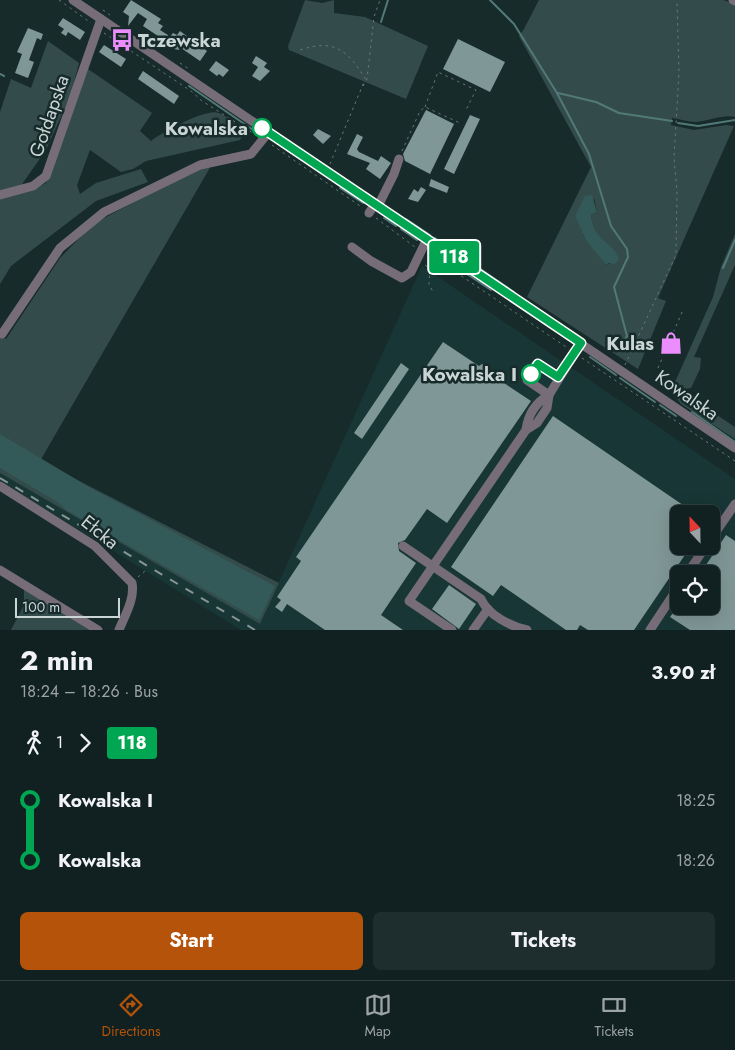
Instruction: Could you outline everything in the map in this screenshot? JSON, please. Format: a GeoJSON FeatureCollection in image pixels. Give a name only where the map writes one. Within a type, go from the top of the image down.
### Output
{"type":"FeatureCollection","features":[{"type":"Feature","properties":{"kind":"street","name":"Kowalska"},"geometry":{"type":"LineString","coordinates":[[73,0],[99,23],[266,136],[326,172],[427,239],[735,448]]}},
{"type":"Feature","properties":{"kind":"street","name":"Gołdapska"},"geometry":{"type":"LineString","coordinates":[[0,195],[33,186],[46,176],[99,23]]}},
{"type":"Feature","properties":{"kind":"street"},"geometry":{"type":"LineString","coordinates":[[2,334],[60,248],[104,212],[200,165],[251,154],[266,136]]}},
{"type":"Feature","properties":{"kind":"street"},"geometry":{"type":"LineString","coordinates":[[370,213],[394,174],[399,159]]}},
{"type":"Feature","properties":{"kind":"street"},"geometry":{"type":"LineString","coordinates":[[352,247],[378,266],[402,278],[410,272],[427,239]]}},
{"type":"Feature","properties":{"kind":"street"},"geometry":{"type":"LineString","coordinates":[[452,630],[438,626],[409,601],[526,430],[537,423],[547,408],[549,395],[558,377],[581,343]]}},
{"type":"Feature","properties":{"kind":"street"},"geometry":{"type":"LineString","coordinates":[[549,395],[527,380],[538,364],[558,377]]}},
{"type":"Feature","properties":{"kind":"street","name":"Ełcka"},"geometry":{"type":"LineString","coordinates":[[0,486],[95,546],[132,583],[134,590],[131,601],[119,630]]}},
{"type":"Feature","properties":{"kind":"street"},"geometry":{"type":"LineString","coordinates":[[720,530],[731,519],[735,504]]}},
{"type":"Feature","properties":{"kind":"street"},"geometry":{"type":"LineString","coordinates":[[403,546],[481,599],[488,609],[515,627],[527,630]]}},
{"type":"Feature","properties":{"kind":"street"},"geometry":{"type":"LineString","coordinates":[[0,570],[98,630]]}},
{"type":"Feature","properties":{"kind":"street"},"geometry":{"type":"LineString","coordinates":[[650,630],[670,600]]}},
{"type":"Feature","properties":{"kind":"street"},"geometry":{"type":"LineString","coordinates":[[473,630],[488,609]]}},
{"type":"Feature","properties":{"kind":"path"},"geometry":{"type":"LineString","coordinates":[[59,0],[99,23],[202,101],[266,136],[418,247]]}},
{"type":"Feature","properties":{"kind":"path"},"geometry":{"type":"LineString","coordinates":[[326,172],[365,82],[374,17],[380,0]]}},
{"type":"Feature","properties":{"kind":"path"},"geometry":{"type":"LineString","coordinates":[[621,369],[632,353],[676,255],[677,192],[674,158],[679,72],[677,0]]}},
{"type":"Feature","properties":{"kind":"path"},"geometry":{"type":"LineString","coordinates":[[300,50],[319,44],[335,47],[357,67],[365,82]]}},
{"type":"Feature","properties":{"kind":"path"},"geometry":{"type":"LineString","coordinates":[[399,159],[420,111],[425,107],[438,72],[476,90],[466,110]]}},
{"type":"Feature","properties":{"kind":"path"},"geometry":{"type":"LineString","coordinates":[[425,107],[460,123]]}},
{"type":"Feature","properties":{"kind":"path"},"geometry":{"type":"LineString","coordinates":[[424,251],[568,348]]}},
{"type":"Feature","properties":{"kind":"path"},"geometry":{"type":"LineString","coordinates":[[417,258],[430,269],[429,284],[433,292]]}},
{"type":"Feature","properties":{"kind":"path"},"geometry":{"type":"LineString","coordinates":[[658,368],[683,310]]}},
{"type":"Feature","properties":{"kind":"path"},"geometry":{"type":"LineString","coordinates":[[579,356],[735,462]]}},
{"type":"Feature","properties":{"kind":"shaded area"},"geometry":{"type":"Polygon","coordinates":[[[305,0],[322,3],[334,0],[334,13],[365,17],[428,46],[406,99],[289,50],[288,46],[305,0]]]}},
{"type":"Feature","properties":{"kind":"shaded area"},"geometry":{"type":"Polygon","coordinates":[[[539,0],[723,0],[735,4],[735,117],[721,117],[696,122],[672,118],[671,125],[694,130],[726,125],[734,126],[658,298],[666,301],[638,369],[527,297],[591,167],[519,36],[539,0]],[[594,198],[583,234],[606,265],[612,262],[609,245],[599,236],[594,228],[591,215],[597,212],[594,198]]]}},
{"type":"Feature","properties":{"kind":"shaded area"},"geometry":{"type":"Polygon","coordinates":[[[48,41],[79,63],[71,94],[46,150],[20,187],[0,192],[0,112],[11,79],[31,88],[48,41]]]}},
{"type":"Feature","properties":{"kind":"shaded area"},"geometry":{"type":"Polygon","coordinates":[[[88,69],[152,113],[140,131],[151,141],[195,117],[213,112],[219,113],[246,131],[240,140],[146,161],[133,169],[121,172],[90,150],[77,185],[80,194],[96,183],[141,169],[148,182],[96,201],[11,266],[0,284],[0,197],[32,190],[46,183],[88,69]]]}},
{"type":"Feature","properties":{"kind":"shaded area"},"geometry":{"type":"Polygon","coordinates":[[[215,159],[40,461],[279,583],[260,624],[0,473],[0,335],[6,339],[60,258],[93,224],[215,159]]]}},
{"type":"Feature","properties":{"kind":"shaded area"},"geometry":{"type":"Polygon","coordinates":[[[592,195],[597,212],[591,215],[593,224],[596,231],[616,253],[619,259],[615,264],[609,263],[606,265],[586,240],[575,216],[585,196],[592,195]]]}},
{"type":"Feature","properties":{"kind":"shaded area"},"geometry":{"type":"Polygon","coordinates":[[[735,234],[735,265],[694,357],[701,358],[700,369],[691,388],[679,390],[735,427],[735,439],[681,404],[671,391],[713,297],[721,267],[735,234]]]}},
{"type":"Feature","properties":{"kind":"shaded area"},"geometry":{"type":"Polygon","coordinates":[[[422,266],[735,479],[735,630],[241,630],[0,481],[0,473],[260,624],[422,266]]]}},
{"type":"Feature","properties":{"kind":"shaded area"},"geometry":{"type":"Polygon","coordinates":[[[0,434],[89,487],[275,586],[259,620],[66,510],[59,503],[0,468],[0,434]]]}},
{"type":"Feature","properties":{"kind":"shaded area"},"geometry":{"type":"Polygon","coordinates":[[[24,589],[89,630],[11,630],[24,605],[24,589]]]}},
{"type":"Feature","properties":{"kind":"building"},"geometry":{"type":"Polygon","coordinates":[[[131,0],[161,19],[158,23],[163,26],[160,30],[168,35],[162,45],[155,40],[158,36],[143,26],[147,19],[138,13],[128,26],[129,16],[123,12],[131,0]]]}},
{"type":"Feature","properties":{"kind":"building"},"geometry":{"type":"Polygon","coordinates":[[[63,18],[85,32],[80,40],[68,32],[66,36],[61,33],[64,29],[58,25],[63,18]]]}},
{"type":"Feature","properties":{"kind":"building"},"geometry":{"type":"Polygon","coordinates":[[[28,28],[43,34],[41,40],[37,38],[29,60],[34,62],[28,78],[15,73],[22,54],[17,52],[28,28]]]}},
{"type":"Feature","properties":{"kind":"building"},"geometry":{"type":"Polygon","coordinates":[[[180,31],[207,51],[200,61],[181,48],[180,50],[174,49],[173,44],[167,40],[173,33],[177,35],[180,31]]]}},
{"type":"Feature","properties":{"kind":"building"},"geometry":{"type":"Polygon","coordinates":[[[458,39],[505,62],[490,92],[443,69],[458,39]]]}},
{"type":"Feature","properties":{"kind":"building"},"geometry":{"type":"Polygon","coordinates":[[[104,45],[126,59],[121,67],[99,52],[104,45]]]}},
{"type":"Feature","properties":{"kind":"building"},"geometry":{"type":"Polygon","coordinates":[[[256,56],[267,63],[264,67],[270,71],[260,81],[252,76],[258,67],[252,63],[256,56]]]}},
{"type":"Feature","properties":{"kind":"building"},"geometry":{"type":"Polygon","coordinates":[[[216,61],[229,70],[223,77],[219,74],[217,76],[209,70],[216,61]]]}},
{"type":"Feature","properties":{"kind":"building"},"geometry":{"type":"Polygon","coordinates":[[[143,71],[179,96],[174,104],[138,79],[143,71]]]}},
{"type":"Feature","properties":{"kind":"building"},"geometry":{"type":"Polygon","coordinates":[[[426,110],[454,124],[430,174],[405,161],[403,154],[426,110]]]}},
{"type":"Feature","properties":{"kind":"building"},"geometry":{"type":"Polygon","coordinates":[[[470,115],[480,119],[454,174],[444,169],[470,115]]]}},
{"type":"Feature","properties":{"kind":"building"},"geometry":{"type":"Polygon","coordinates":[[[318,129],[331,136],[323,144],[313,135],[318,129]]]}},
{"type":"Feature","properties":{"kind":"building"},"geometry":{"type":"Polygon","coordinates":[[[357,134],[363,137],[357,149],[359,152],[378,161],[381,156],[391,163],[380,179],[366,169],[370,163],[347,154],[357,134]]]}},
{"type":"Feature","properties":{"kind":"building"},"geometry":{"type":"Polygon","coordinates":[[[431,179],[449,187],[447,193],[429,186],[431,179]]]}},
{"type":"Feature","properties":{"kind":"building"},"geometry":{"type":"Polygon","coordinates":[[[421,187],[426,190],[418,202],[408,199],[414,189],[418,192],[421,187]]]}},
{"type":"Feature","properties":{"kind":"building"},"geometry":{"type":"Polygon","coordinates":[[[443,342],[479,366],[482,364],[487,367],[486,371],[531,401],[447,523],[427,509],[405,540],[398,543],[399,551],[416,563],[381,615],[403,630],[325,630],[287,604],[282,612],[275,607],[281,600],[277,597],[301,561],[296,557],[443,342]]]}},
{"type":"Feature","properties":{"kind":"building"},"geometry":{"type":"Polygon","coordinates":[[[401,363],[409,369],[362,439],[354,433],[401,363]]]}},
{"type":"Feature","properties":{"kind":"building"},"geometry":{"type":"Polygon","coordinates":[[[553,416],[683,505],[670,505],[670,555],[685,555],[678,565],[670,565],[670,577],[634,630],[588,630],[580,625],[577,630],[566,630],[501,585],[493,596],[451,567],[553,416]]]}},
{"type":"Feature","properties":{"kind":"building"},"geometry":{"type":"Polygon","coordinates":[[[726,535],[735,541],[735,630],[690,630],[670,617],[671,615],[720,615],[720,565],[706,565],[713,555],[720,555],[720,544],[726,535]]]}},
{"type":"Feature","properties":{"kind":"building"},"geometry":{"type":"Polygon","coordinates":[[[449,585],[476,604],[459,629],[432,609],[449,585]]]}},
{"type":"Feature","properties":{"kind":"waterway"},"geometry":{"type":"LineString","coordinates":[[381,22],[388,0]]}},
{"type":"Feature","properties":{"kind":"waterway"},"geometry":{"type":"LineString","coordinates":[[490,0],[514,24],[557,93],[589,154],[611,226],[627,249],[628,257],[614,287],[627,336],[619,352]]}},
{"type":"Feature","properties":{"kind":"waterway"},"geometry":{"type":"LineString","coordinates":[[0,74],[4,76]]}},
{"type":"Feature","properties":{"kind":"waterway"},"geometry":{"type":"LineString","coordinates":[[189,86],[256,132]]}},
{"type":"Feature","properties":{"kind":"waterway"},"geometry":{"type":"LineString","coordinates":[[558,93],[596,102],[619,113],[672,121]]}},
{"type":"Feature","properties":{"kind":"waterway"},"geometry":{"type":"LineString","coordinates":[[678,123],[698,126],[735,120]]}},
{"type":"Feature","properties":{"kind":"waterway"},"geometry":{"type":"LineString","coordinates":[[340,188],[363,203]]}},
{"type":"Feature","properties":{"kind":"waterway"},"geometry":{"type":"LineString","coordinates":[[384,218],[396,226]]}},
{"type":"Feature","properties":{"kind":"waterway"},"geometry":{"type":"LineString","coordinates":[[406,219],[430,235]]}},
{"type":"Feature","properties":{"kind":"waterway"},"geometry":{"type":"LineString","coordinates":[[401,229],[417,240]]}},
{"type":"Feature","properties":{"kind":"waterway"},"geometry":{"type":"LineString","coordinates":[[435,238],[514,292]]}},
{"type":"Feature","properties":{"kind":"waterway"},"geometry":{"type":"LineString","coordinates":[[723,268],[735,240]]}},
{"type":"Feature","properties":{"kind":"waterway"},"geometry":{"type":"LineString","coordinates":[[431,250],[491,290]]}},
{"type":"Feature","properties":{"kind":"waterway"},"geometry":{"type":"LineString","coordinates":[[590,357],[616,375]]}},
{"type":"Feature","properties":{"kind":"waterway"},"geometry":{"type":"LineString","coordinates":[[620,378],[655,402]]}},
{"type":"Feature","properties":{"kind":"waterway"},"geometry":{"type":"LineString","coordinates":[[660,405],[676,416]]}},
{"type":"Feature","properties":{"kind":"waterway"},"geometry":{"type":"LineString","coordinates":[[692,412],[735,442]]}},
{"type":"Feature","properties":{"kind":"railway"},"geometry":{"type":"LineString","coordinates":[[0,478],[255,630]]}},
{"type":"Feature","properties":{"kind":"bus line","name":"118"},"geometry":{"type":"LineString","coordinates":[[262,128],[581,343],[558,377],[538,364],[531,374]]}},
{"type":"Feature","properties":{"kind":"place","name":"Tczewska"},"geometry":{"type":"Point","coordinates":[122,40]}},
{"type":"Feature","properties":{"kind":"place","name":"Kowalska"},"geometry":{"type":"Point","coordinates":[262,128]}},
{"type":"Feature","properties":{"kind":"place","name":"Kulas"},"geometry":{"type":"Point","coordinates":[671,343]}},
{"type":"Feature","properties":{"kind":"place","name":"Kowalska I"},"geometry":{"type":"Point","coordinates":[531,374]}}]}
